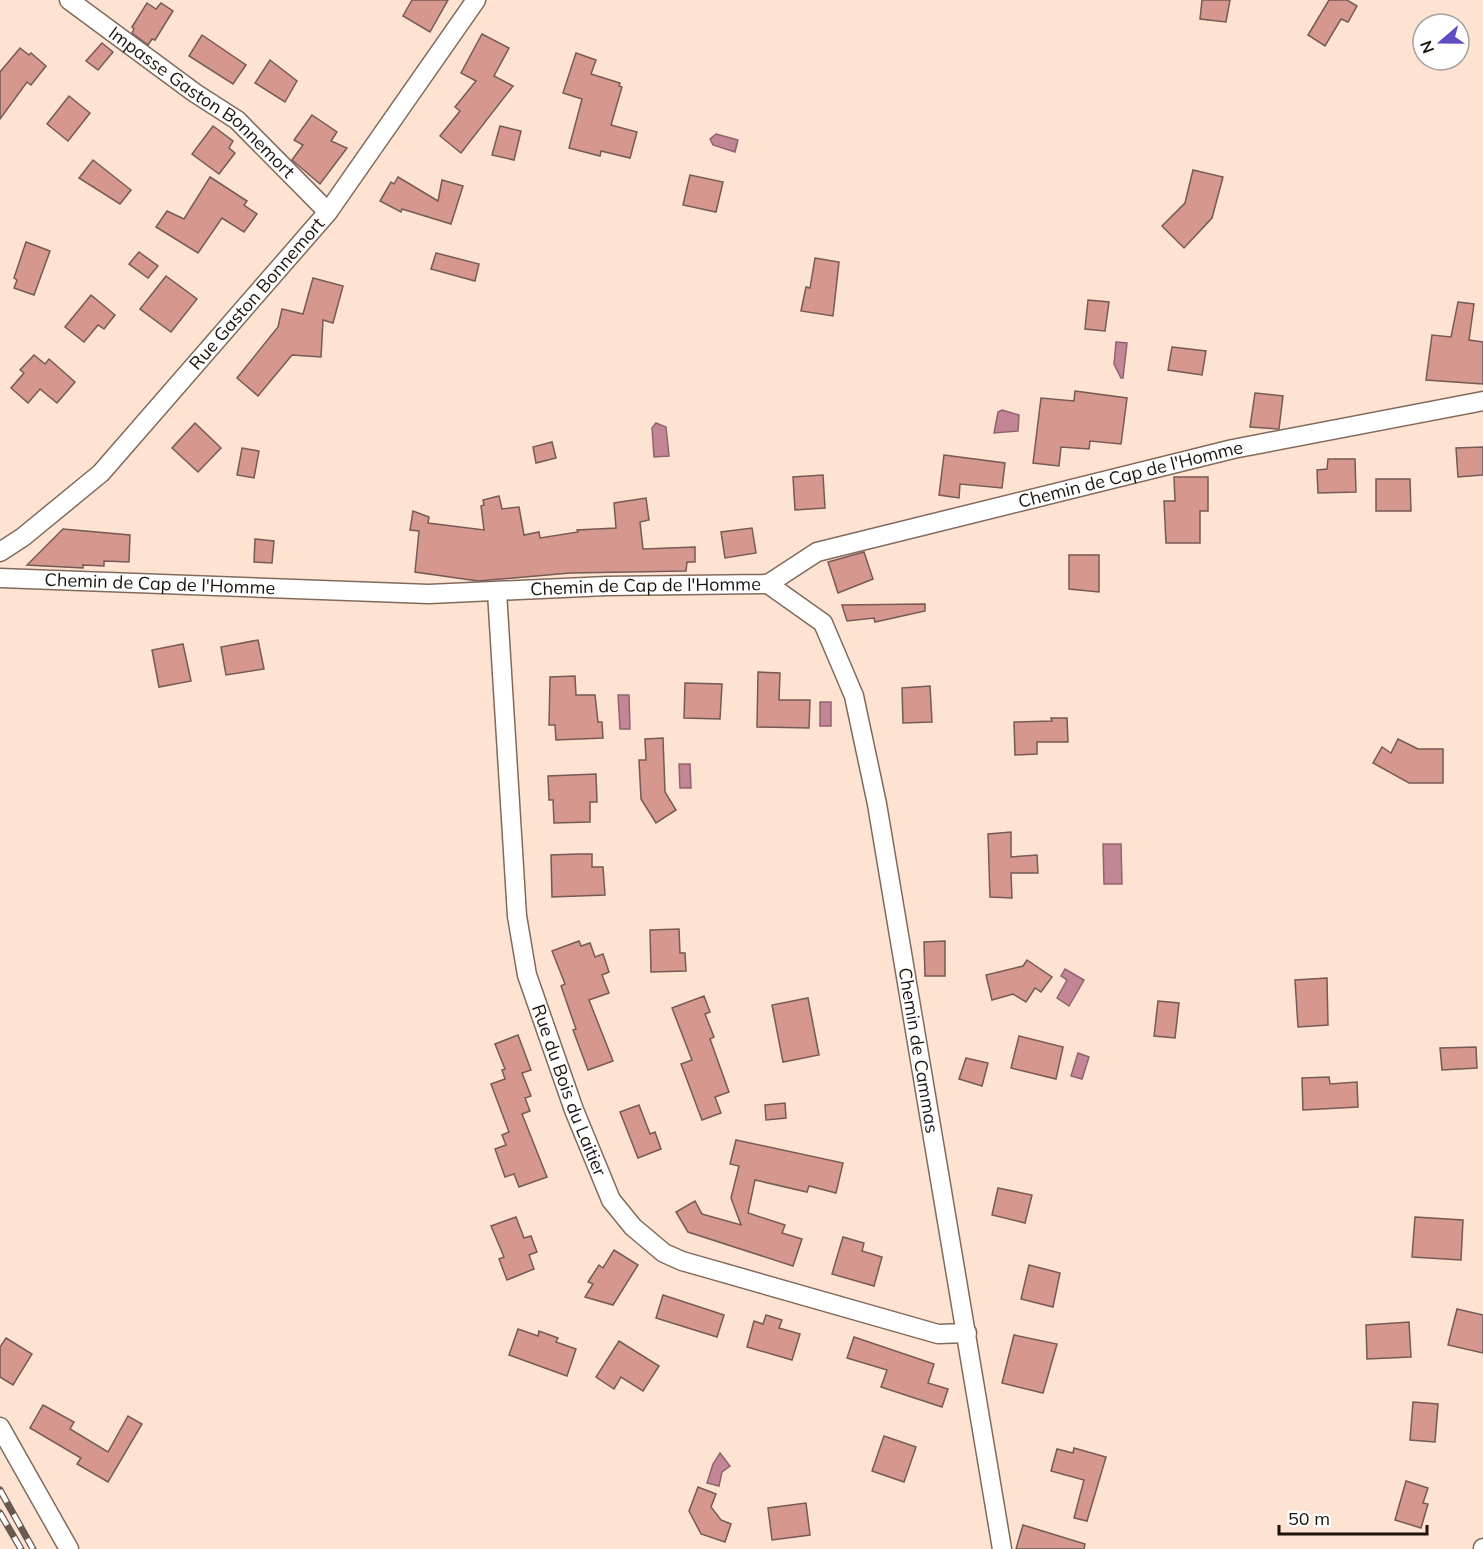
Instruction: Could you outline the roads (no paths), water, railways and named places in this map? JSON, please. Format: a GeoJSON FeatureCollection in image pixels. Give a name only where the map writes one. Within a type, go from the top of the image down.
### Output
{"type":"FeatureCollection","features":[{"type":"Feature","properties":{"kind":"street","name":"Impasse Gaston Bonnemort"},"geometry":{"type":"LineString","coordinates":[[69,0],[195,93],[237,120],[328,212]]}},
{"type":"Feature","properties":{"kind":"street","name":"Rue Gaston Bonnemort"},"geometry":{"type":"LineString","coordinates":[[0,552],[23,537],[101,473],[328,212],[476,0]]}},
{"type":"Feature","properties":{"kind":"street","name":"Chemin de Cap de l'Homme"},"geometry":{"type":"LineString","coordinates":[[0,578],[429,594],[607,586],[768,584],[817,552],[1233,449],[1483,401]]}},
{"type":"Feature","properties":{"kind":"street","name":"Chemin de Cammas"},"geometry":{"type":"LineString","coordinates":[[768,584],[823,623],[854,696],[879,816],[1002,1549]]}},
{"type":"Feature","properties":{"kind":"street","name":"Rue du Bois du Laitier"},"geometry":{"type":"LineString","coordinates":[[497,592],[517,916],[527,975],[574,1110],[611,1200],[633,1227],[664,1253],[682,1261],[938,1334],[967,1334]]}},
{"type":"Feature","properties":{"kind":"street"},"geometry":{"type":"LineString","coordinates":[[0,1427],[69,1549]]}},
{"type":"Feature","properties":{"kind":"railway"},"geometry":{"type":"LineString","coordinates":[[0,1490],[33,1549]]}},
{"type":"Feature","properties":{"kind":"railway"},"geometry":{"type":"LineString","coordinates":[[0,1513],[21,1549]]}}]}
